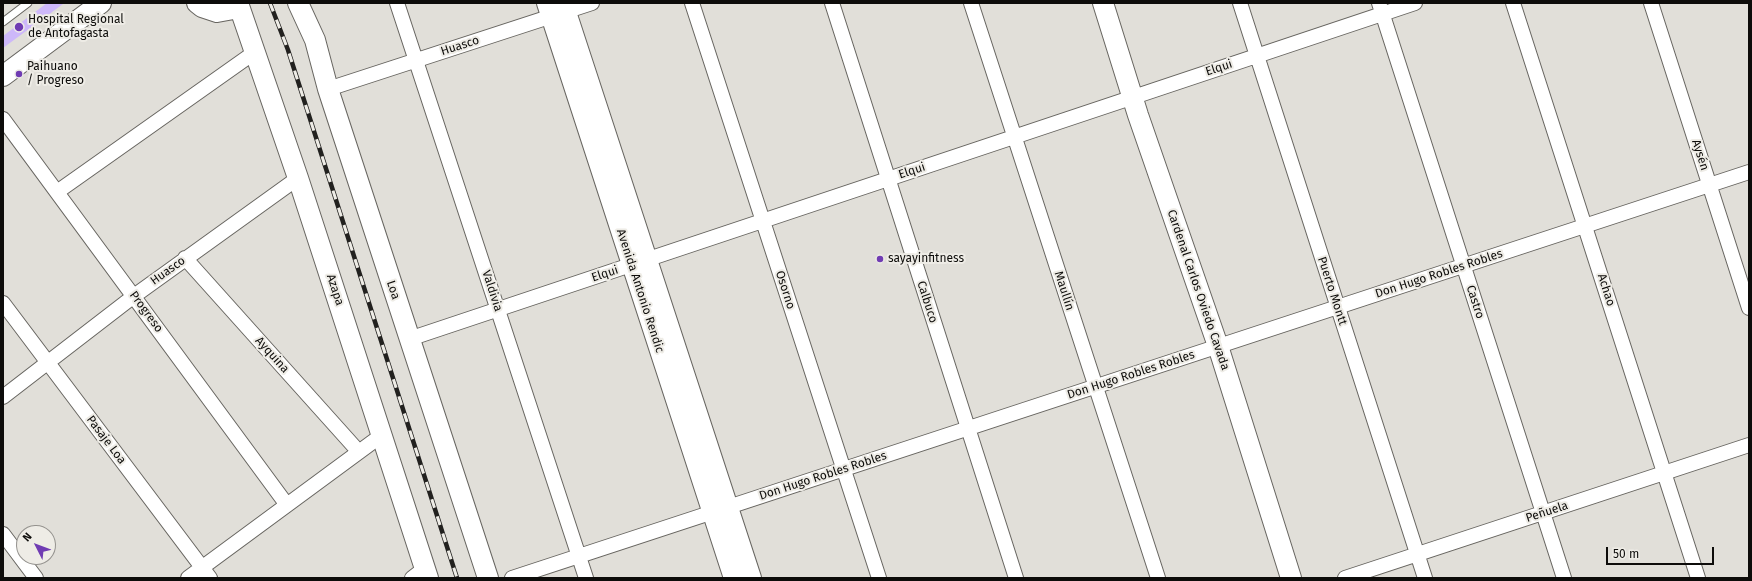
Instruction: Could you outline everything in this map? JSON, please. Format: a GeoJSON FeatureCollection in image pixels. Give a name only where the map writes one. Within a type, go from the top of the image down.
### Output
{"type":"FeatureCollection","features":[{"type":"Feature","properties":{"kind":"street"},"geometry":{"type":"LineString","coordinates":[[198,3],[202,7],[217,12],[238,5]]}},
{"type":"Feature","properties":{"kind":"street","name":"Loa"},"geometry":{"type":"LineString","coordinates":[[298,3],[315,40],[328,89],[488,578]]}},
{"type":"Feature","properties":{"kind":"street","name":"Valdivia"},"geometry":{"type":"LineString","coordinates":[[397,3],[586,578]]}},
{"type":"Feature","properties":{"kind":"street","name":"Huasco"},"geometry":{"type":"LineString","coordinates":[[328,89],[416,61],[557,9],[592,3]]}},
{"type":"Feature","properties":{"kind":"street","name":"Osorno"},"geometry":{"type":"LineString","coordinates":[[692,3],[879,578]]}},
{"type":"Feature","properties":{"kind":"street","name":"Calbuco"},"geometry":{"type":"LineString","coordinates":[[832,3],[1016,578]]}},
{"type":"Feature","properties":{"kind":"street","name":"Maullín"},"geometry":{"type":"LineString","coordinates":[[971,3],[1158,578]]}},
{"type":"Feature","properties":{"kind":"street","name":"Cardenal Carlos Oviedo Cavada"},"geometry":{"type":"LineString","coordinates":[[1103,3],[1132,98],[1218,346],[1292,578]]}},
{"type":"Feature","properties":{"kind":"street","name":"Puerto Montt"},"geometry":{"type":"LineString","coordinates":[[1240,3],[1425,578]]}},
{"type":"Feature","properties":{"kind":"street","name":"Elqui"},"geometry":{"type":"LineString","coordinates":[[409,340],[1257,56],[1381,8],[1415,3]]}},
{"type":"Feature","properties":{"kind":"street","name":"Achao"},"geometry":{"type":"LineString","coordinates":[[1513,3],[1698,578]]}},
{"type":"Feature","properties":{"kind":"street","name":"Aysén"},"geometry":{"type":"LineString","coordinates":[[1651,3],[1749,308]]}},
{"type":"Feature","properties":{"kind":"street","name":"Azapa"},"geometry":{"type":"LineString","coordinates":[[238,5],[298,178],[382,435],[422,575]]}},
{"type":"Feature","properties":{"kind":"street"},"geometry":{"type":"LineString","coordinates":[[3,76],[93,7]]}},
{"type":"Feature","properties":{"kind":"street","name":"Castro"},"geometry":{"type":"LineString","coordinates":[[1381,8],[1564,578]]}},
{"type":"Feature","properties":{"kind":"street","name":"Avenida Antonio Rendic"},"geometry":{"type":"LineString","coordinates":[[557,9],[720,510],[734,578]]}},
{"type":"Feature","properties":{"kind":"street"},"geometry":{"type":"LineString","coordinates":[[57,192],[255,52]]}},
{"type":"Feature","properties":{"kind":"street","name":"Progreso"},"geometry":{"type":"LineString","coordinates":[[3,119],[287,505]]}},
{"type":"Feature","properties":{"kind":"street","name":"Don Hugo Robles Robles"},"geometry":{"type":"LineString","coordinates":[[512,578],[1749,172]]}},
{"type":"Feature","properties":{"kind":"street","name":"Huasco"},"geometry":{"type":"LineString","coordinates":[[3,397],[185,258],[298,178]]}},
{"type":"Feature","properties":{"kind":"street","name":"Ayquina"},"geometry":{"type":"LineString","coordinates":[[185,258],[359,452]]}},
{"type":"Feature","properties":{"kind":"street","name":"Pasaje Loa"},"geometry":{"type":"LineString","coordinates":[[3,303],[206,573]]}},
{"type":"Feature","properties":{"kind":"street"},"geometry":{"type":"LineString","coordinates":[[188,578],[206,573],[287,505],[382,435]]}},
{"type":"Feature","properties":{"kind":"street","name":"Peñuela"},"geometry":{"type":"LineString","coordinates":[[1345,578],[1665,474],[1749,445]]}},
{"type":"Feature","properties":{"kind":"street","name":"Avenida Antonio Rendic"},"geometry":{"type":"LineString","coordinates":[[720,510],[751,578]]}},
{"type":"Feature","properties":{"kind":"street"},"geometry":{"type":"LineString","coordinates":[[3,534],[36,578]]}},
{"type":"Feature","properties":{"kind":"lane"},"geometry":{"type":"LineString","coordinates":[[3,22],[28,3]]}},
{"type":"Feature","properties":{"kind":"shaded area"},"geometry":{"type":"Polygon","coordinates":[[[47,3],[63,4],[3,48],[3,36],[47,3]]]}},
{"type":"Feature","properties":{"kind":"railway"},"geometry":{"type":"LineString","coordinates":[[270,3],[288,50],[457,578]]}},
{"type":"Feature","properties":{"kind":"place","name":"Hospital Regional de Antofagasta"},"geometry":{"type":"Point","coordinates":[19,27]}},
{"type":"Feature","properties":{"kind":"place","name":"Paihuano / Progreso"},"geometry":{"type":"Point","coordinates":[19,74]}},
{"type":"Feature","properties":{"kind":"place","name":"sayayinfitness"},"geometry":{"type":"Point","coordinates":[880,259]}}]}
